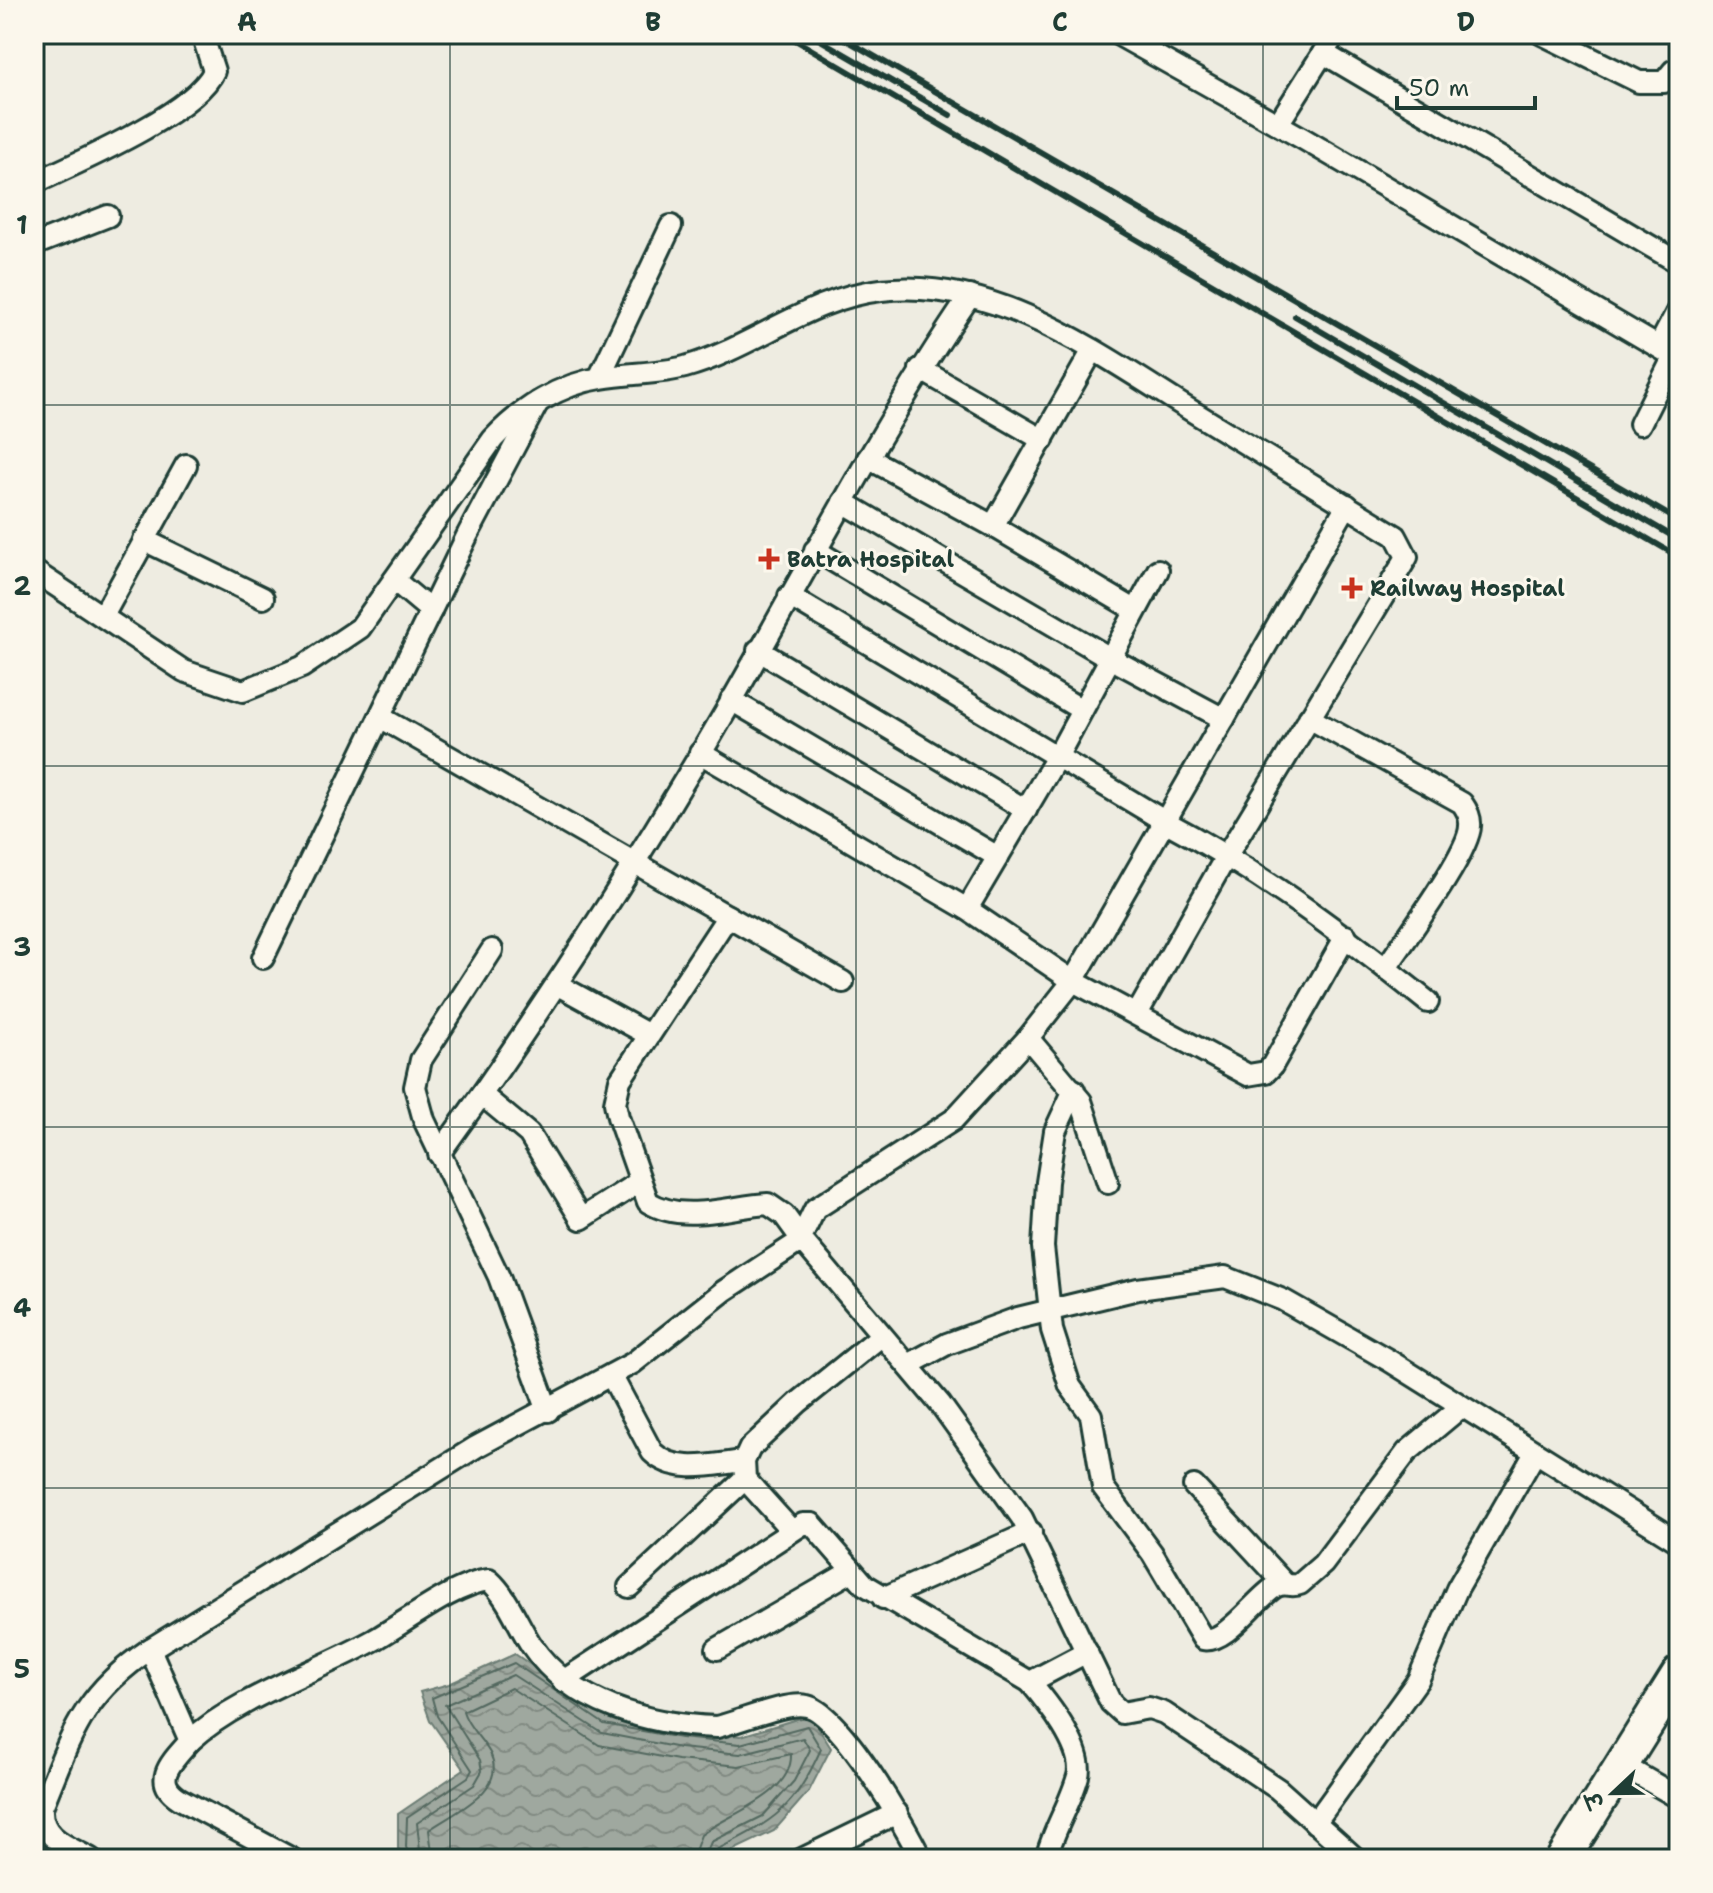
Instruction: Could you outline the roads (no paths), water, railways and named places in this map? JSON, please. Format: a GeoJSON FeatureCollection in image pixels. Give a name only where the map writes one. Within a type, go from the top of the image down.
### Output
{"type":"FeatureCollection","features":[{"type":"Feature","properties":{"kind":"main road"},"geometry":{"type":"LineString","coordinates":[[1563,1859],[1679,1673]]}},
{"type":"Feature","properties":{"kind":"street"},"geometry":{"type":"LineString","coordinates":[[34,183],[149,126],[198,92],[214,71],[202,34]]}},
{"type":"Feature","properties":{"kind":"street"},"geometry":{"type":"LineString","coordinates":[[1117,34],[1278,124],[1671,354]]}},
{"type":"Feature","properties":{"kind":"street"},"geometry":{"type":"LineString","coordinates":[[1278,124],[1335,34]]}},
{"type":"Feature","properties":{"kind":"street"},"geometry":{"type":"LineString","coordinates":[[1542,34],[1639,82],[1664,82],[1677,68]]}},
{"type":"Feature","properties":{"kind":"street"},"geometry":{"type":"LineString","coordinates":[[1323,53],[1679,263]]}},
{"type":"Feature","properties":{"kind":"street"},"geometry":{"type":"LineString","coordinates":[[34,245],[108,216]]}},
{"type":"Feature","properties":{"kind":"street"},"geometry":{"type":"LineString","coordinates":[[599,378],[671,226]]}},
{"type":"Feature","properties":{"kind":"street"},"geometry":{"type":"LineString","coordinates":[[34,571],[184,671],[243,691],[302,667],[360,628],[493,439],[513,418],[539,401],[599,378],[686,367],[847,296],[883,289],[970,296],[1008,307],[1093,350],[1347,505],[1396,536],[1407,557],[1227,855],[1137,1014]]}},
{"type":"Feature","properties":{"kind":"street"},"geometry":{"type":"LineString","coordinates":[[439,1154],[558,985],[700,753],[920,369],[970,296]]}},
{"type":"Feature","properties":{"kind":"street"},"geometry":{"type":"LineString","coordinates":[[1640,424],[1671,354],[1679,308]]}},
{"type":"Feature","properties":{"kind":"street"},"geometry":{"type":"LineString","coordinates":[[993,526],[1093,350]]}},
{"type":"Feature","properties":{"kind":"street"},"geometry":{"type":"LineString","coordinates":[[920,369],[1043,440]]}},
{"type":"Feature","properties":{"kind":"street"},"geometry":{"type":"LineString","coordinates":[[263,958],[431,611],[539,401]]}},
{"type":"Feature","properties":{"kind":"street"},"geometry":{"type":"LineString","coordinates":[[868,458],[993,526],[1135,610]]}},
{"type":"Feature","properties":{"kind":"street"},"geometry":{"type":"LineString","coordinates":[[103,616],[186,465]]}},
{"type":"Feature","properties":{"kind":"street"},"geometry":{"type":"LineString","coordinates":[[843,502],[1110,658],[1224,719]]}},
{"type":"Feature","properties":{"kind":"street"},"geometry":{"type":"LineString","coordinates":[[83,1857],[50,1836],[41,1819],[42,1807],[87,1705],[106,1683],[150,1649],[476,1447],[548,1411],[650,1352],[724,1291],[800,1240],[815,1209],[953,1120],[1028,1038],[1073,981],[1347,505]]}},
{"type":"Feature","properties":{"kind":"street"},"geometry":{"type":"LineString","coordinates":[[144,540],[263,598]]}},
{"type":"Feature","properties":{"kind":"street"},"geometry":{"type":"LineString","coordinates":[[815,550],[1082,710]]}},
{"type":"Feature","properties":{"kind":"street"},"geometry":{"type":"LineString","coordinates":[[967,909],[1057,757],[1158,570]]}},
{"type":"Feature","properties":{"kind":"street"},"geometry":{"type":"LineString","coordinates":[[394,580],[431,611]]}},
{"type":"Feature","properties":{"kind":"street"},"geometry":{"type":"LineString","coordinates":[[789,596],[1166,822],[1227,855],[1346,936],[1428,1002]]}},
{"type":"Feature","properties":{"kind":"street"},"geometry":{"type":"LineString","coordinates":[[758,650],[1026,810]]}},
{"type":"Feature","properties":{"kind":"street"},"geometry":{"type":"LineString","coordinates":[[731,700],[998,857]]}},
{"type":"Feature","properties":{"kind":"street"},"geometry":{"type":"LineString","coordinates":[[380,717],[843,982]]}},
{"type":"Feature","properties":{"kind":"street"},"geometry":{"type":"LineString","coordinates":[[1309,718],[1462,803],[1468,813],[1471,828],[1460,854],[1386,968]]}},
{"type":"Feature","properties":{"kind":"street"},"geometry":{"type":"LineString","coordinates":[[700,753],[967,909],[1073,981],[1248,1075],[1266,1072],[1280,1055],[1346,936]]}},
{"type":"Feature","properties":{"kind":"street"},"geometry":{"type":"LineString","coordinates":[[728,916],[616,1091],[618,1117],[648,1202],[670,1210],[776,1206],[800,1240],[941,1405],[1031,1532],[1111,1703],[1122,1713],[1149,1708],[1164,1713],[1278,1789],[1315,1823],[1343,1855]]}},
{"type":"Feature","properties":{"kind":"street"},"geometry":{"type":"LineString","coordinates":[[492,950],[421,1060],[416,1074],[418,1101],[439,1154],[499,1277],[548,1411]]}},
{"type":"Feature","properties":{"kind":"street"},"geometry":{"type":"LineString","coordinates":[[558,985],[649,1035]]}},
{"type":"Feature","properties":{"kind":"street"},"geometry":{"type":"LineString","coordinates":[[1028,1038],[1074,1090],[1087,1115],[1108,1183]]}},
{"type":"Feature","properties":{"kind":"street"},"geometry":{"type":"LineString","coordinates":[[1074,1090],[1058,1119],[1050,1155],[1043,1247],[1049,1311],[1064,1373],[1091,1415],[1096,1431],[1097,1466],[1103,1487],[1152,1553],[1203,1639],[1219,1637],[1272,1589],[1284,1583]]}},
{"type":"Feature","properties":{"kind":"street"},"geometry":{"type":"LineString","coordinates":[[482,1095],[529,1134],[581,1219],[639,1182]]}},
{"type":"Feature","properties":{"kind":"street"},"geometry":{"type":"LineString","coordinates":[[908,1365],[947,1344],[1049,1311],[1138,1289],[1225,1277],[1283,1300],[1679,1542]]}},
{"type":"Feature","properties":{"kind":"street"},"geometry":{"type":"LineString","coordinates":[[629,1587],[745,1470],[750,1448],[799,1402],[881,1336]]}},
{"type":"Feature","properties":{"kind":"street"},"geometry":{"type":"LineString","coordinates":[[611,1375],[652,1452],[660,1460],[681,1467],[745,1470],[791,1530]]}},
{"type":"Feature","properties":{"kind":"street"},"geometry":{"type":"LineString","coordinates":[[1194,1486],[1284,1583],[1294,1587],[1323,1564],[1407,1452],[1461,1407]]}},
{"type":"Feature","properties":{"kind":"street"},"geometry":{"type":"LineString","coordinates":[[1315,1823],[1418,1680],[1457,1589],[1535,1453]]}},
{"type":"Feature","properties":{"kind":"street"},"geometry":{"type":"LineString","coordinates":[[563,1681],[791,1530],[812,1524],[850,1572],[883,1598],[1030,1682],[1054,1713],[1079,1761],[1079,1774],[1052,1834],[1046,1859]]}},
{"type":"Feature","properties":{"kind":"street"},"geometry":{"type":"LineString","coordinates":[[883,1598],[1031,1532]]}},
{"type":"Feature","properties":{"kind":"street"},"geometry":{"type":"LineString","coordinates":[[717,1649],[850,1572]]}},
{"type":"Feature","properties":{"kind":"street"},"geometry":{"type":"LineString","coordinates":[[292,1859],[171,1793],[163,1777],[190,1741],[216,1720],[363,1646],[477,1581],[489,1580],[500,1590],[531,1644],[563,1681],[588,1697],[616,1708],[717,1727],[804,1704],[818,1709],[845,1739],[897,1813],[921,1859]]}},
{"type":"Feature","properties":{"kind":"street"},"geometry":{"type":"LineString","coordinates":[[150,1649],[190,1741]]}},
{"type":"Feature","properties":{"kind":"street"},"geometry":{"type":"LineString","coordinates":[[1030,1682],[1087,1652]]}},
{"type":"Feature","properties":{"kind":"street"},"geometry":{"type":"LineString","coordinates":[[1620,1764],[1679,1798]]}},
{"type":"Feature","properties":{"kind":"street"},"geometry":{"type":"LineString","coordinates":[[802,1859],[897,1813]]}},
{"type":"Feature","properties":{"kind":"water"},"geometry":{"type":"Polygon","coordinates":[[[515,1654],[606,1716],[682,1730],[741,1736],[810,1715],[831,1748],[809,1791],[774,1831],[715,1859],[406,1859],[398,1852],[398,1814],[464,1769],[430,1720],[420,1692],[449,1684],[515,1654]]]}},
{"type":"Feature","properties":{"kind":"railway"},"geometry":{"type":"LineString","coordinates":[[785,34],[1679,557]]}},
{"type":"Feature","properties":{"kind":"railway"},"geometry":{"type":"LineString","coordinates":[[810,34],[950,115]]}},
{"type":"Feature","properties":{"kind":"railway"},"geometry":{"type":"LineString","coordinates":[[836,34],[1679,521]]}},
{"type":"Feature","properties":{"kind":"railway"},"geometry":{"type":"LineString","coordinates":[[1295,316],[1679,540]]}},
{"type":"Feature","properties":{"kind":"place","name":"Batra Hospital"},"geometry":{"type":"Point","coordinates":[769,559]}},
{"type":"Feature","properties":{"kind":"place","name":"Railway Hospital"},"geometry":{"type":"Point","coordinates":[1352,588]}}]}
